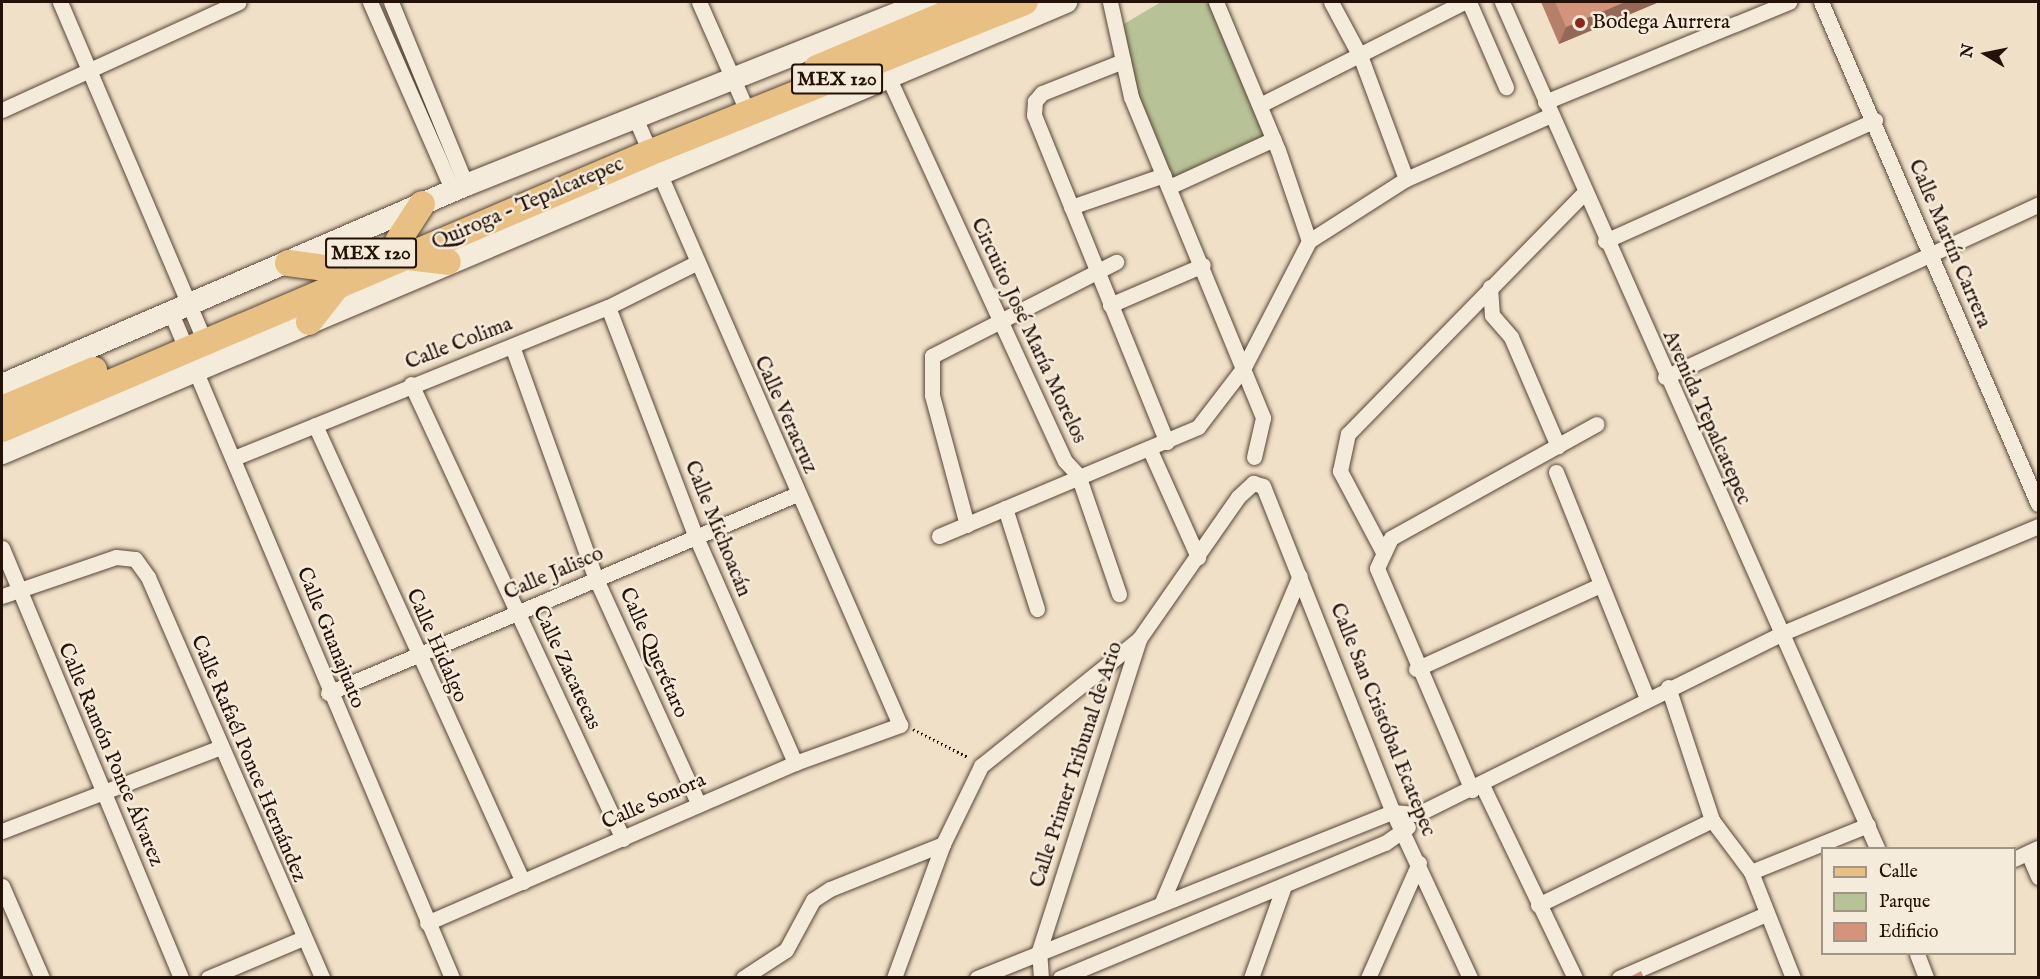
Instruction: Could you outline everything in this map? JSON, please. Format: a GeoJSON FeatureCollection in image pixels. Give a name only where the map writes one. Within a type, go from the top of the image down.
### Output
{"type":"FeatureCollection","features":[{"type":"Feature","properties":{"kind":"main road","name":"Quiroga - Tepalcatepec"},"geometry":{"type":"LineString","coordinates":[[2,429],[192,338],[745,107],[974,2]]}},
{"type":"Feature","properties":{"kind":"main road","name":"Quiroga - Tepalcatepec"},"geometry":{"type":"LineString","coordinates":[[745,107],[885,70],[1023,6]]}},
{"type":"Feature","properties":{"kind":"main road"},"geometry":{"type":"LineString","coordinates":[[422,204],[402,249],[448,262]]}},
{"type":"Feature","properties":{"kind":"main road"},"geometry":{"type":"LineString","coordinates":[[288,263],[336,276],[309,322]]}},
{"type":"Feature","properties":{"kind":"main road","name":"Quiroga - Tepalcatepec"},"geometry":{"type":"LineString","coordinates":[[2,409],[192,338]]}},
{"type":"Feature","properties":{"kind":"street","name":"Calle Guanajuato"},"geometry":{"type":"LineString","coordinates":[[60,2],[192,338],[234,458],[328,693],[452,978]]}},
{"type":"Feature","properties":{"kind":"street"},"geometry":{"type":"LineString","coordinates":[[2,110],[238,2]]}},
{"type":"Feature","properties":{"kind":"street"},"geometry":{"type":"LineString","coordinates":[[370,2],[460,188]]}},
{"type":"Feature","properties":{"kind":"street"},"geometry":{"type":"LineString","coordinates":[[391,2],[460,188]]}},
{"type":"Feature","properties":{"kind":"street"},"geometry":{"type":"LineString","coordinates":[[699,2],[745,107]]}},
{"type":"Feature","properties":{"kind":"street"},"geometry":{"type":"LineString","coordinates":[[2,385],[192,338],[309,322],[448,262],[646,147],[745,107],[927,2]]}},
{"type":"Feature","properties":{"kind":"street"},"geometry":{"type":"LineString","coordinates":[[1023,6],[1066,2]]}},
{"type":"Feature","properties":{"kind":"street"},"geometry":{"type":"LineString","coordinates":[[1110,2],[1131,97],[1203,265],[1263,418],[1254,457]]}},
{"type":"Feature","properties":{"kind":"street"},"geometry":{"type":"LineString","coordinates":[[1216,2],[1276,145],[1309,241],[1406,179],[1548,109],[1788,2]]}},
{"type":"Feature","properties":{"kind":"street"},"geometry":{"type":"LineString","coordinates":[[1331,2],[1361,58],[1406,179]]}},
{"type":"Feature","properties":{"kind":"street"},"geometry":{"type":"LineString","coordinates":[[1260,105],[1361,58],[1464,2]]}},
{"type":"Feature","properties":{"kind":"street"},"geometry":{"type":"LineString","coordinates":[[1469,2],[1506,87]]}},
{"type":"Feature","properties":{"kind":"street","name":"Avenida Tepalcatepec"},"geometry":{"type":"LineString","coordinates":[[1502,2],[1583,194],[1778,635],[1876,847]]}},
{"type":"Feature","properties":{"kind":"street","name":"Calle Martín Carrera"},"geometry":{"type":"LineString","coordinates":[[1821,2],[1875,120],[1929,253],[2038,504]]}},
{"type":"Feature","properties":{"kind":"street"},"geometry":{"type":"LineString","coordinates":[[1123,61],[1035,101],[1034,115],[1167,442]]}},
{"type":"Feature","properties":{"kind":"street","name":"Circuito José María Morelos"},"geometry":{"type":"LineString","coordinates":[[885,70],[1065,461],[1078,475],[1167,442],[1198,427],[1244,367],[1309,241]]}},
{"type":"Feature","properties":{"kind":"street"},"geometry":{"type":"LineString","coordinates":[[1605,241],[1875,120]]}},
{"type":"Feature","properties":{"kind":"street"},"geometry":{"type":"LineString","coordinates":[[1071,207],[1167,181],[1276,145]]}},
{"type":"Feature","properties":{"kind":"street"},"geometry":{"type":"LineString","coordinates":[[2,453],[192,338],[288,263],[460,188],[646,147]]}},
{"type":"Feature","properties":{"kind":"street","name":"Calle Veracruz"},"geometry":{"type":"LineString","coordinates":[[646,147],[900,724]]}},
{"type":"Feature","properties":{"kind":"street"},"geometry":{"type":"LineString","coordinates":[[1383,552],[1340,471],[1348,434],[1583,194]]}},
{"type":"Feature","properties":{"kind":"street"},"geometry":{"type":"LineString","coordinates":[[1665,377],[1929,253],[2038,205]]}},
{"type":"Feature","properties":{"kind":"street"},"geometry":{"type":"LineString","coordinates":[[967,525],[932,395],[932,357],[999,318],[1116,262]]}},
{"type":"Feature","properties":{"kind":"street","name":"Calle Colima"},"geometry":{"type":"LineString","coordinates":[[234,458],[411,384],[608,307],[696,263]]}},
{"type":"Feature","properties":{"kind":"street"},"geometry":{"type":"LineString","coordinates":[[1110,305],[1203,265]]}},
{"type":"Feature","properties":{"kind":"street"},"geometry":{"type":"LineString","coordinates":[[1490,287],[1492,315],[1511,337],[1558,446]]}},
{"type":"Feature","properties":{"kind":"street","name":"Calle Michoacán"},"geometry":{"type":"LineString","coordinates":[[608,307],[696,537],[795,764]]}},
{"type":"Feature","properties":{"kind":"street","name":"Calle Querétaro"},"geometry":{"type":"LineString","coordinates":[[512,346],[596,579],[699,805]]}},
{"type":"Feature","properties":{"kind":"street","name":"Calle Zacatecas"},"geometry":{"type":"LineString","coordinates":[[411,384],[623,839]]}},
{"type":"Feature","properties":{"kind":"street"},"geometry":{"type":"LineString","coordinates":[[1575,978],[1416,669],[1377,568],[1391,538],[1598,424]]}},
{"type":"Feature","properties":{"kind":"street","name":"Calle Hidalgo"},"geometry":{"type":"LineString","coordinates":[[315,425],[416,656],[523,882]]}},
{"type":"Feature","properties":{"kind":"street"},"geometry":{"type":"LineString","coordinates":[[1149,448],[1198,557]]}},
{"type":"Feature","properties":{"kind":"street"},"geometry":{"type":"LineString","coordinates":[[1556,472],[1647,698]]}},
{"type":"Feature","properties":{"kind":"street"},"geometry":{"type":"LineString","coordinates":[[939,536],[1078,475],[1119,594]]}},
{"type":"Feature","properties":{"kind":"street","name":"Calle Primer Tribunal de Ario"},"geometry":{"type":"LineString","coordinates":[[1039,951],[1139,639],[1238,497],[1253,483]]}},
{"type":"Feature","properties":{"kind":"street","name":"Calle San Cristóbal Ecatepec"},"geometry":{"type":"LineString","coordinates":[[1253,483],[1263,486],[1393,812],[1419,863],[1470,978]]}},
{"type":"Feature","properties":{"kind":"street","name":"Calle Jalisco"},"geometry":{"type":"LineString","coordinates":[[328,693],[797,494]]}},
{"type":"Feature","properties":{"kind":"street"},"geometry":{"type":"LineString","coordinates":[[1005,508],[1037,609]]}},
{"type":"Feature","properties":{"kind":"street"},"geometry":{"type":"LineString","coordinates":[[1060,978],[1284,886],[1404,833],[1418,814],[1477,787],[1668,687],[1778,635],[2038,526]]}},
{"type":"Feature","properties":{"kind":"street","name":"Calle Ramón Ponce Álvarez"},"geometry":{"type":"LineString","coordinates":[[2,548],[181,978]]}},
{"type":"Feature","properties":{"kind":"street","name":"Calle Rafaél Ponce Hernández"},"geometry":{"type":"LineString","coordinates":[[19,588],[116,557],[135,559],[148,577],[219,748],[322,978]]}},
{"type":"Feature","properties":{"kind":"street"},"geometry":{"type":"LineString","coordinates":[[1162,902],[1300,576]]}},
{"type":"Feature","properties":{"kind":"street"},"geometry":{"type":"LineString","coordinates":[[1416,669],[1600,585]]}},
{"type":"Feature","properties":{"kind":"street"},"geometry":{"type":"LineString","coordinates":[[2,596],[19,588]]}},
{"type":"Feature","properties":{"kind":"street"},"geometry":{"type":"LineString","coordinates":[[894,978],[943,844],[981,766],[1139,639]]}},
{"type":"Feature","properties":{"kind":"street"},"geometry":{"type":"LineString","coordinates":[[1668,687],[1712,820],[1751,872],[1793,978]]}},
{"type":"Feature","properties":{"kind":"street","name":"Calle Sonora"},"geometry":{"type":"LineString","coordinates":[[427,923],[795,764],[900,724]]}},
{"type":"Feature","properties":{"kind":"street"},"geometry":{"type":"LineString","coordinates":[[2,831],[219,748]]}},
{"type":"Feature","properties":{"kind":"street"},"geometry":{"type":"LineString","coordinates":[[977,978],[1039,951],[1393,812],[1418,814]]}},
{"type":"Feature","properties":{"kind":"street"},"geometry":{"type":"LineString","coordinates":[[1538,905],[1712,820]]}},
{"type":"Feature","properties":{"kind":"street"},"geometry":{"type":"LineString","coordinates":[[1751,872],[1868,825]]}},
{"type":"Feature","properties":{"kind":"street"},"geometry":{"type":"LineString","coordinates":[[743,978],[786,950],[813,900],[830,889],[943,844]]}},
{"type":"Feature","properties":{"kind":"street"},"geometry":{"type":"LineString","coordinates":[[2027,854],[2038,877]]}},
{"type":"Feature","properties":{"kind":"street"},"geometry":{"type":"LineString","coordinates":[[1368,978],[1419,863]]}},
{"type":"Feature","properties":{"kind":"street"},"geometry":{"type":"LineString","coordinates":[[2,886],[42,978]]}},
{"type":"Feature","properties":{"kind":"street"},"geometry":{"type":"LineString","coordinates":[[1251,978],[1284,886]]}},
{"type":"Feature","properties":{"kind":"street"},"geometry":{"type":"LineString","coordinates":[[1619,978],[1766,914]]}},
{"type":"Feature","properties":{"kind":"street"},"geometry":{"type":"LineString","coordinates":[[208,978],[303,938]]}},
{"type":"Feature","properties":{"kind":"street"},"geometry":{"type":"LineString","coordinates":[[1039,951],[1041,978]]}},
{"type":"Feature","properties":{"kind":"street"},"geometry":{"type":"LineString","coordinates":[[1917,955],[1926,978]]}},
{"type":"Feature","properties":{"kind":"path"},"geometry":{"type":"LineString","coordinates":[[900,724],[939,740],[981,766]]}},
{"type":"Feature","properties":{"kind":"green space"},"geometry":{"type":"Polygon","coordinates":[[[1161,2],[1214,2],[1272,138],[1170,185],[1132,97],[1117,28],[1161,2]]]}},
{"type":"Feature","properties":{"kind":"building"},"geometry":{"type":"Polygon","coordinates":[[[1555,2],[1625,2],[1566,27],[1555,2]]]}},
{"type":"Feature","properties":{"kind":"building"},"geometry":{"type":"Polygon","coordinates":[[[1641,971],[1644,978],[1628,978],[1641,971]]]}},
{"type":"Feature","properties":{"kind":"place","name":"Bodega Aurrera"},"geometry":{"type":"Point","coordinates":[1580,23]}}]}
